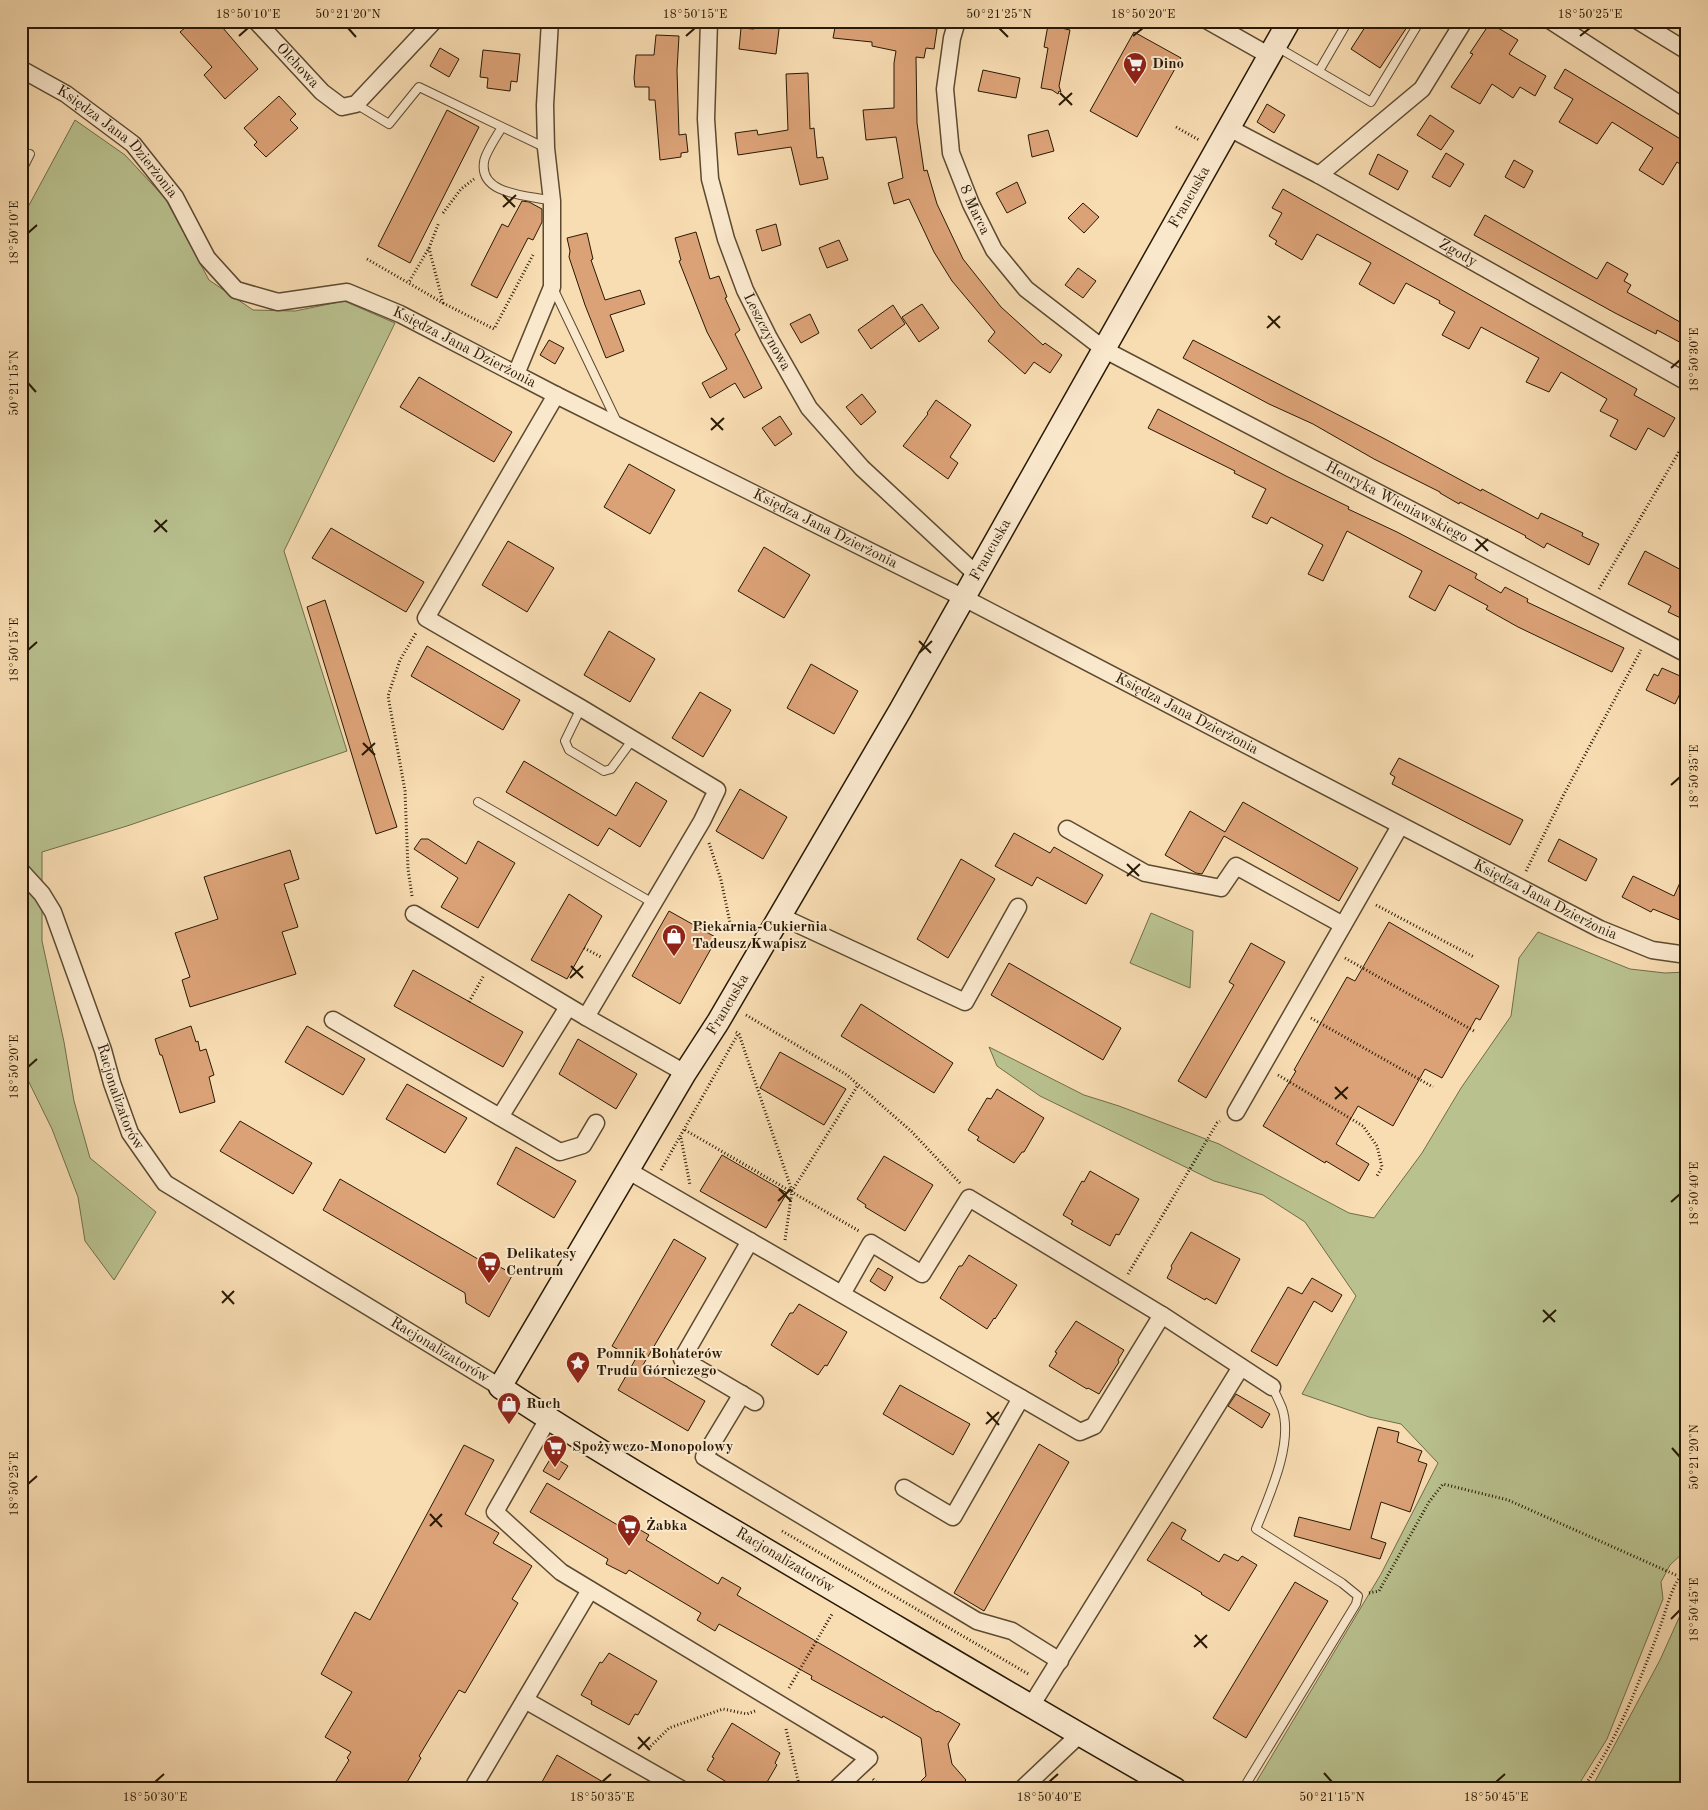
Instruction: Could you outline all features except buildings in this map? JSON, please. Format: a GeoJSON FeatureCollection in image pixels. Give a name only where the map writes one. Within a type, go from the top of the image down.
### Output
{"type":"FeatureCollection","features":[{"type":"Feature","properties":{"kind":"street","name":"Olchowa"},"geometry":{"type":"LineString","coordinates":[[256,21],[322,92],[349,106]]}},
{"type":"Feature","properties":{"kind":"street"},"geometry":{"type":"LineString","coordinates":[[349,106],[434,21]]}},
{"type":"Feature","properties":{"kind":"street"},"geometry":{"type":"LineString","coordinates":[[516,374],[552,286],[552,201],[546,148],[545,105],[550,21]]}},
{"type":"Feature","properties":{"kind":"street","name":"Leszczynowa"},"geometry":{"type":"LineString","coordinates":[[709,21],[706,119],[710,179],[726,239],[745,290],[769,338],[809,408],[862,468],[977,575]]}},
{"type":"Feature","properties":{"kind":"street","name":"8 Marca"},"geometry":{"type":"LineString","coordinates":[[958,21],[952,38],[945,88],[951,152],[971,204],[994,250],[1026,289],[1105,350]]}},
{"type":"Feature","properties":{"kind":"street"},"geometry":{"type":"LineString","coordinates":[[1208,21],[1273,51]]}},
{"type":"Feature","properties":{"kind":"street","name":"Francuska"},"geometry":{"type":"LineString","coordinates":[[500,1387],[684,1073],[718,1022],[964,598],[1290,21]]}},
{"type":"Feature","properties":{"kind":"street"},"geometry":{"type":"LineString","coordinates":[[1319,175],[1422,89],[1464,21]]}},
{"type":"Feature","properties":{"kind":"street"},"geometry":{"type":"LineString","coordinates":[[1551,21],[1687,109]]}},
{"type":"Feature","properties":{"kind":"street"},"geometry":{"type":"LineString","coordinates":[[1638,21],[1687,51]]}},
{"type":"Feature","properties":{"kind":"street","name":"Księdza Jana Dzierżonia"},"geometry":{"type":"LineString","coordinates":[[21,69],[66,94],[133,144],[175,197],[207,258],[236,290],[278,302],[348,292],[400,314],[556,395],[964,598],[1600,929],[1652,950],[1687,955]]}},
{"type":"Feature","properties":{"kind":"street","name":"Zgody"},"geometry":{"type":"LineString","coordinates":[[1229,128],[1319,175],[1687,382]]}},
{"type":"Feature","properties":{"kind":"street","name":"Henryka Wieniawskiego"},"geometry":{"type":"LineString","coordinates":[[1105,350],[1687,654]]}},
{"type":"Feature","properties":{"kind":"street"},"geometry":{"type":"LineString","coordinates":[[556,395],[426,618],[717,790],[702,821],[586,1017]]}},
{"type":"Feature","properties":{"kind":"street"},"geometry":{"type":"LineString","coordinates":[[1236,1112],[1400,826]]}},
{"type":"Feature","properties":{"kind":"street"},"geometry":{"type":"LineString","coordinates":[[1067,829],[1145,873],[1221,888],[1236,866],[1344,925]]}},
{"type":"Feature","properties":{"kind":"street","name":"Racjonalizatorów"},"geometry":{"type":"LineString","coordinates":[[21,871],[42,894],[53,912],[103,1050],[112,1083],[130,1133],[165,1183],[500,1387],[548,1419],[1079,1735],[1174,1789]]}},
{"type":"Feature","properties":{"kind":"street"},"geometry":{"type":"LineString","coordinates":[[780,916],[965,1002],[1018,908]]}},
{"type":"Feature","properties":{"kind":"street"},"geometry":{"type":"LineString","coordinates":[[414,914],[568,1007],[684,1073]]}},
{"type":"Feature","properties":{"kind":"street"},"geometry":{"type":"LineString","coordinates":[[500,1117],[568,1007]]}},
{"type":"Feature","properties":{"kind":"street"},"geometry":{"type":"LineString","coordinates":[[333,1020],[560,1152],[583,1145],[596,1123]]}},
{"type":"Feature","properties":{"kind":"street"},"geometry":{"type":"LineString","coordinates":[[628,1170],[1080,1432],[1094,1426],[1162,1315]]}},
{"type":"Feature","properties":{"kind":"street"},"geometry":{"type":"LineString","coordinates":[[842,1294],[871,1243],[922,1274],[969,1198],[1162,1315],[1272,1387]]}},
{"type":"Feature","properties":{"kind":"street"},"geometry":{"type":"LineString","coordinates":[[750,1241],[682,1359],[749,1398],[704,1457],[977,1621],[1012,1631],[1060,1661]]}},
{"type":"Feature","properties":{"kind":"street"},"geometry":{"type":"LineString","coordinates":[[1031,1706],[1241,1367]]}},
{"type":"Feature","properties":{"kind":"street"},"geometry":{"type":"LineString","coordinates":[[904,1488],[953,1517],[1020,1398]]}},
{"type":"Feature","properties":{"kind":"street"},"geometry":{"type":"LineString","coordinates":[[548,1419],[494,1512],[561,1572],[869,1758],[836,1789]]}},
{"type":"Feature","properties":{"kind":"street"},"geometry":{"type":"LineString","coordinates":[[475,1789],[475,1784],[590,1590]]}},
{"type":"Feature","properties":{"kind":"street"},"geometry":{"type":"LineString","coordinates":[[525,1700],[681,1789]]}},
{"type":"Feature","properties":{"kind":"street"},"geometry":{"type":"LineString","coordinates":[[1022,1789],[1079,1735]]}},
{"type":"Feature","properties":{"kind":"lane"},"geometry":{"type":"LineString","coordinates":[[1319,71],[1348,21]]}},
{"type":"Feature","properties":{"kind":"lane"},"geometry":{"type":"LineString","coordinates":[[1273,51],[1319,71],[1371,102],[1420,21]]}},
{"type":"Feature","properties":{"kind":"lane"},"geometry":{"type":"LineString","coordinates":[[349,106],[389,124],[419,87],[546,148]]}},
{"type":"Feature","properties":{"kind":"lane"},"geometry":{"type":"LineString","coordinates":[[502,127],[484,161],[484,172],[487,179],[495,188],[552,201]]}},
{"type":"Feature","properties":{"kind":"lane"},"geometry":{"type":"LineString","coordinates":[[21,172],[30,154]]}},
{"type":"Feature","properties":{"kind":"lane"},"geometry":{"type":"LineString","coordinates":[[552,286],[620,427]]}},
{"type":"Feature","properties":{"kind":"lane"},"geometry":{"type":"LineString","coordinates":[[581,708],[565,741],[569,750],[590,763],[604,771],[611,769],[633,739]]}},
{"type":"Feature","properties":{"kind":"lane"},"geometry":{"type":"LineString","coordinates":[[478,802],[653,903]]}},
{"type":"Feature","properties":{"kind":"lane"},"geometry":{"type":"LineString","coordinates":[[1243,1789],[1356,1604],[1358,1596],[1342,1583],[1256,1529],[1280,1468],[1285,1428],[1283,1410],[1272,1387]]}},
{"type":"Feature","properties":{"kind":"path"},"geometry":{"type":"LineString","coordinates":[[1176,127],[1203,143]]}},
{"type":"Feature","properties":{"kind":"path"},"geometry":{"type":"LineString","coordinates":[[443,213],[461,189],[484,172]]}},
{"type":"Feature","properties":{"kind":"path"},"geometry":{"type":"LineString","coordinates":[[409,282],[429,248],[439,222]]}},
{"type":"Feature","properties":{"kind":"path"},"geometry":{"type":"LineString","coordinates":[[429,248],[443,303]]}},
{"type":"Feature","properties":{"kind":"path"},"geometry":{"type":"LineString","coordinates":[[367,259],[443,303],[494,329],[535,251]]}},
{"type":"Feature","properties":{"kind":"path"},"geometry":{"type":"LineString","coordinates":[[1590,604],[1687,438]]}},
{"type":"Feature","properties":{"kind":"path"},"geometry":{"type":"LineString","coordinates":[[414,914],[408,869],[405,791],[388,696],[400,660],[426,618]]}},
{"type":"Feature","properties":{"kind":"path"},"geometry":{"type":"LineString","coordinates":[[1518,886],[1563,796],[1650,634]]}},
{"type":"Feature","properties":{"kind":"path"},"geometry":{"type":"LineString","coordinates":[[702,821],[721,880],[732,932]]}},
{"type":"Feature","properties":{"kind":"path"},"geometry":{"type":"LineString","coordinates":[[1360,896],[1474,957]]}},
{"type":"Feature","properties":{"kind":"path"},"geometry":{"type":"LineString","coordinates":[[1329,949],[1474,1031]]}},
{"type":"Feature","properties":{"kind":"path"},"geometry":{"type":"LineString","coordinates":[[469,1002],[492,962]]}},
{"type":"Feature","properties":{"kind":"path"},"geometry":{"type":"LineString","coordinates":[[1295,1009],[1433,1087]]}},
{"type":"Feature","properties":{"kind":"path"},"geometry":{"type":"LineString","coordinates":[[742,1013],[847,1075],[911,1131],[963,1186]]}},
{"type":"Feature","properties":{"kind":"path"},"geometry":{"type":"LineString","coordinates":[[736,1024],[732,1030],[738,1034],[792,1191]]}},
{"type":"Feature","properties":{"kind":"path"},"geometry":{"type":"LineString","coordinates":[[652,1184],[685,1130],[738,1034]]}},
{"type":"Feature","properties":{"kind":"path"},"geometry":{"type":"LineString","coordinates":[[1262,1065],[1363,1126],[1377,1146],[1382,1167],[1377,1176]]}},
{"type":"Feature","properties":{"kind":"path"},"geometry":{"type":"LineString","coordinates":[[782,1259],[792,1191],[858,1084]]}},
{"type":"Feature","properties":{"kind":"path"},"geometry":{"type":"LineString","coordinates":[[1119,1289],[1217,1123],[1236,1112]]}},
{"type":"Feature","properties":{"kind":"path"},"geometry":{"type":"LineString","coordinates":[[685,1130],[860,1232]]}},
{"type":"Feature","properties":{"kind":"path"},"geometry":{"type":"LineString","coordinates":[[680,1137],[694,1209]]}},
{"type":"Feature","properties":{"kind":"path"},"geometry":{"type":"LineString","coordinates":[[1358,1596],[1379,1591],[1429,1502],[1443,1484],[1508,1500],[1678,1576]]}},
{"type":"Feature","properties":{"kind":"path"},"geometry":{"type":"LineString","coordinates":[[782,1531],[1045,1684]]}},
{"type":"Feature","properties":{"kind":"path"},"geometry":{"type":"LineString","coordinates":[[1582,1789],[1611,1744],[1659,1631],[1678,1576],[1687,1568]]}},
{"type":"Feature","properties":{"kind":"path"},"geometry":{"type":"LineString","coordinates":[[635,1762],[668,1728],[724,1708],[747,1714],[779,1704]]}},
{"type":"Feature","properties":{"kind":"green space"},"geometry":{"type":"Polygon","coordinates":[[[75,120],[125,155],[165,198],[209,280],[253,310],[295,311],[344,301],[395,323],[284,551],[347,751],[127,826],[42,852],[42,941],[64,1042],[74,1101],[90,1158],[156,1212],[114,1280],[85,1241],[78,1197],[52,1129],[21,1066],[21,220],[75,120]]]}},
{"type":"Feature","properties":{"kind":"green space"},"geometry":{"type":"Polygon","coordinates":[[[1151,913],[1193,931],[1190,988],[1130,963],[1151,913]]]}},
{"type":"Feature","properties":{"kind":"green space"},"geometry":{"type":"Polygon","coordinates":[[[1538,932],[1630,969],[1665,973],[1687,972],[1687,1549],[1670,1565],[1661,1582],[1663,1599],[1607,1739],[1576,1789],[1252,1789],[1381,1574],[1438,1463],[1401,1424],[1369,1417],[1302,1394],[1356,1296],[1305,1222],[1263,1195],[1214,1181],[1040,1096],[997,1066],[989,1047],[1084,1095],[1119,1106],[1219,1144],[1349,1213],[1374,1218],[1422,1153],[1461,1088],[1511,1016],[1519,958],[1538,932]]]}},
{"type":"Feature","properties":{"kind":"green space"},"geometry":{"type":"Polygon","coordinates":[[[1687,1600],[1687,1789],[1591,1789],[1660,1660],[1687,1600]]]}},
{"type":"Feature","properties":{"kind":"place","name":"Dino"},"geometry":{"type":"Point","coordinates":[1135,85]}},
{"type":"Feature","properties":{"kind":"place","name":"Piekarnia-Cukiernia Tadeusz Kwapisz"},"geometry":{"type":"Point","coordinates":[674,957]}},
{"type":"Feature","properties":{"kind":"place","name":"Delikatesy Centrum"},"geometry":{"type":"Point","coordinates":[489,1284]}},
{"type":"Feature","properties":{"kind":"place","name":"Pomnik Bohaterów Trudu Górniczego"},"geometry":{"type":"Point","coordinates":[578,1384]}},
{"type":"Feature","properties":{"kind":"place","name":"Ruch"},"geometry":{"type":"Point","coordinates":[509,1425]}},
{"type":"Feature","properties":{"kind":"place","name":"Spożywczo-Monopolowy"},"geometry":{"type":"Point","coordinates":[555,1468]}},
{"type":"Feature","properties":{"kind":"place","name":"Żabka"},"geometry":{"type":"Point","coordinates":[629,1547]}}]}
